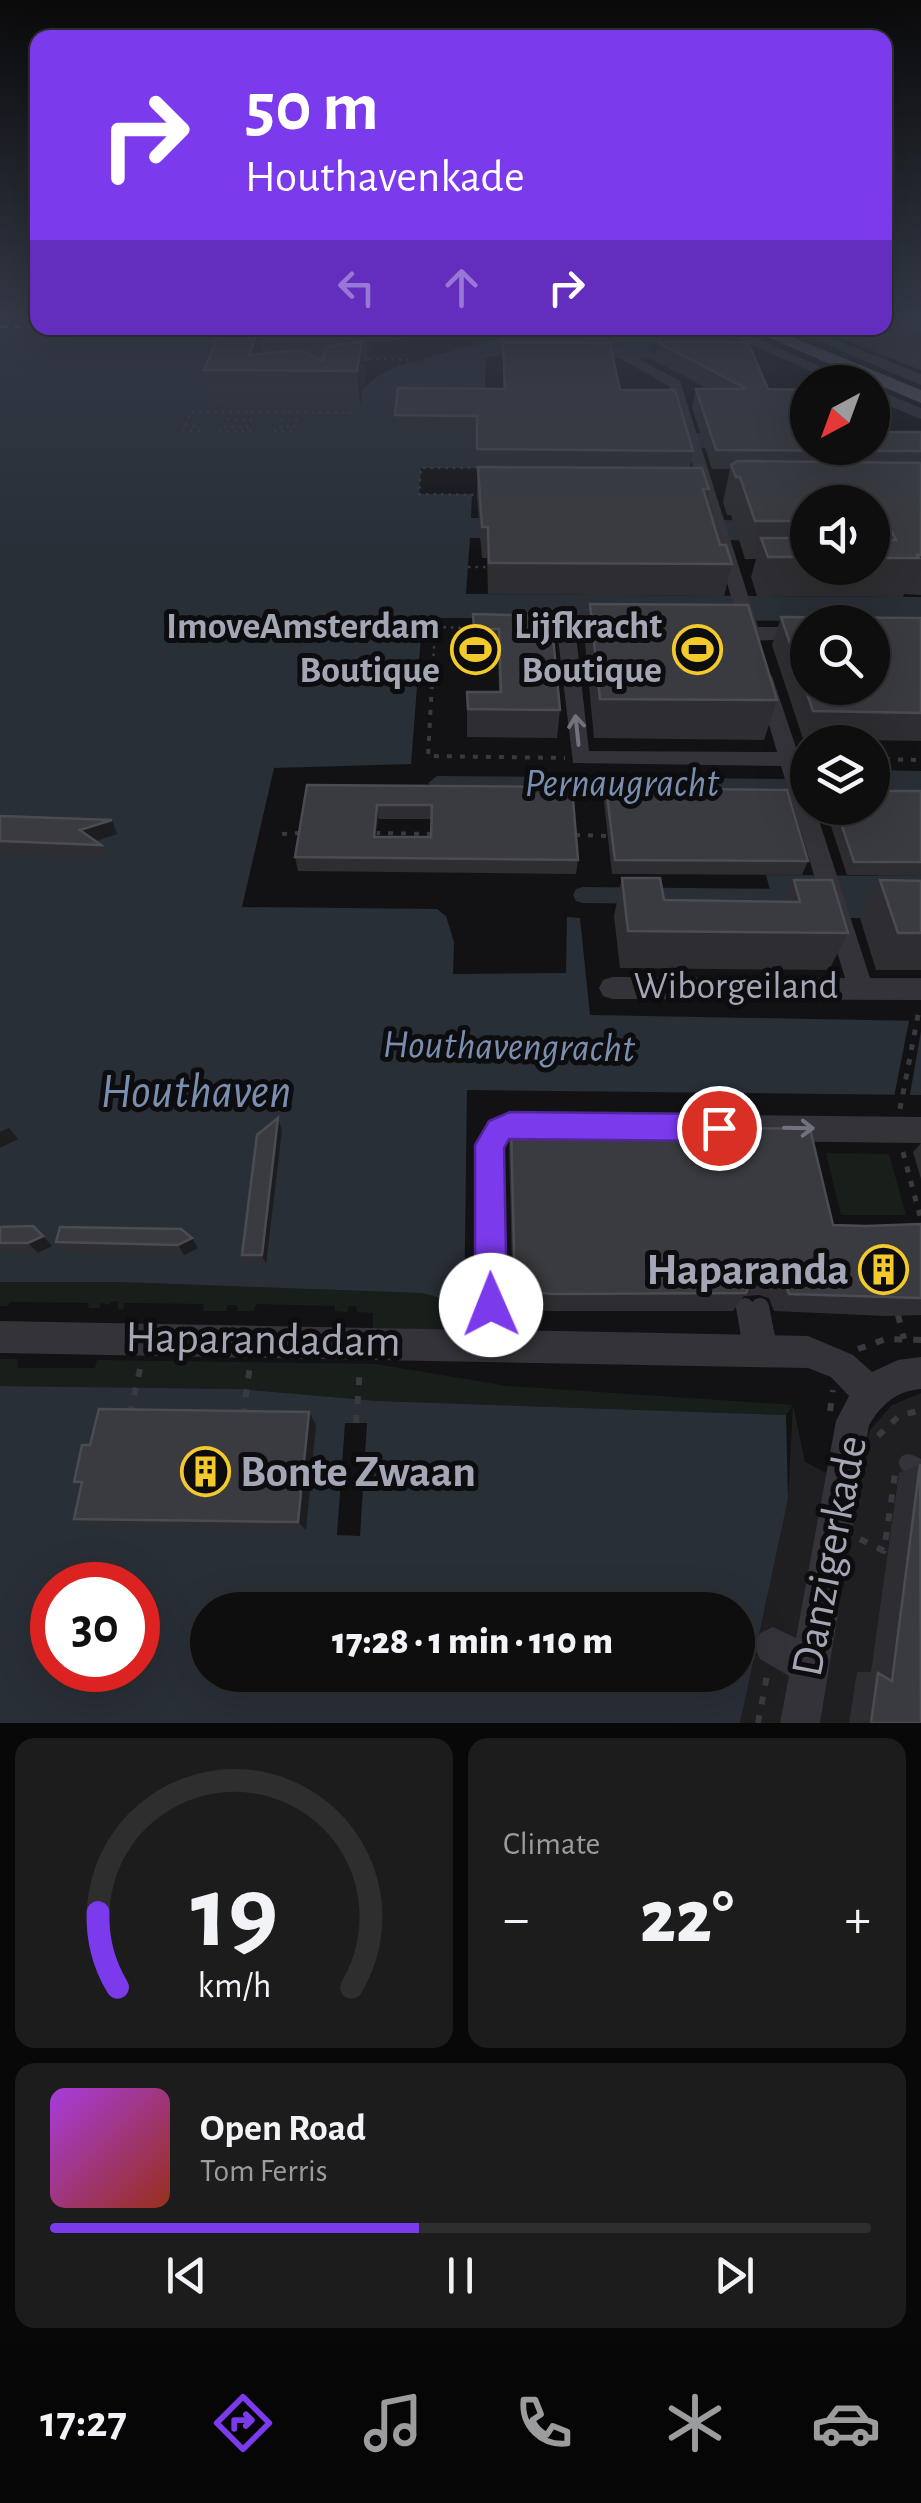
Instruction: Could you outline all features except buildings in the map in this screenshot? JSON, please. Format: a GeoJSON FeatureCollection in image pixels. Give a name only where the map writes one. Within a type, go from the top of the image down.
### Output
{"type":"FeatureCollection","features":[{"type":"Feature","properties":{"kind":"highway"},"geometry":{"type":"LineString","coordinates":[[890,398],[921,411]]}},
{"type":"Feature","properties":{"kind":"street","name":"Wiborgeiland"},"geometry":{"type":"LineString","coordinates":[[679,394],[724,543],[740,568],[739,592],[790,760]]}},
{"type":"Feature","properties":{"kind":"street"},"geometry":{"type":"LineString","coordinates":[[640,630],[566,630],[580,758],[790,760]]}},
{"type":"Feature","properties":{"kind":"street"},"geometry":{"type":"LineString","coordinates":[[714,632],[755,644],[790,637]]}},
{"type":"Feature","properties":{"kind":"street","name":"Wiborgeiland"},"geometry":{"type":"LineString","coordinates":[[810,825],[860,987]]}},
{"type":"Feature","properties":{"kind":"street","name":"Wiborgeiland"},"geometry":{"type":"LineString","coordinates":[[612,988],[860,987],[920,999]]}},
{"type":"Feature","properties":{"kind":"street"},"geometry":{"type":"LineString","coordinates":[[622,1126],[906,1122]]}},
{"type":"Feature","properties":{"kind":"street"},"geometry":{"type":"LineString","coordinates":[[492,1344],[491,1140],[510,1126],[566,1126]]}},
{"type":"Feature","properties":{"kind":"street","name":"Haparandadam"},"geometry":{"type":"LineString","coordinates":[[0,1337],[808,1352],[842,1366],[871,1394]]}},
{"type":"Feature","properties":{"kind":"street"},"geometry":{"type":"LineString","coordinates":[[871,1394],[896,1378],[921,1373]]}},
{"type":"Feature","properties":{"kind":"street","name":"Danzigerkade"},"geometry":{"type":"LineString","coordinates":[[800,1723],[853,1421],[871,1394]]}},
{"type":"Feature","properties":{"kind":"street"},"geometry":{"type":"LineString","coordinates":[[773,1646],[810,1666]]}},
{"type":"Feature","properties":{"kind":"lane"},"geometry":{"type":"LineString","coordinates":[[753,1307],[760,1350]]}},
{"type":"Feature","properties":{"kind":"path"},"geometry":{"type":"LineString","coordinates":[[199,428],[185,426],[191,412],[358,413]]}},
{"type":"Feature","properties":{"kind":"path"},"geometry":{"type":"LineString","coordinates":[[236,429],[242,412]]}},
{"type":"Feature","properties":{"kind":"path"},"geometry":{"type":"LineString","coordinates":[[274,431],[293,431],[298,412]]}},
{"type":"Feature","properties":{"kind":"path"},"geometry":{"type":"LineString","coordinates":[[304,420],[306,412]]}},
{"type":"Feature","properties":{"kind":"path"},"geometry":{"type":"LineString","coordinates":[[320,420],[322,412]]}},
{"type":"Feature","properties":{"kind":"path"},"geometry":{"type":"LineString","coordinates":[[335,420],[336,412]]}},
{"type":"Feature","properties":{"kind":"path"},"geometry":{"type":"LineString","coordinates":[[350,420],[352,412]]}},
{"type":"Feature","properties":{"kind":"path"},"geometry":{"type":"LineString","coordinates":[[188,419],[200,419]]}},
{"type":"Feature","properties":{"kind":"path"},"geometry":{"type":"LineString","coordinates":[[227,419],[253,420]]}},
{"type":"Feature","properties":{"kind":"path"},"geometry":{"type":"LineString","coordinates":[[281,420],[296,420]]}},
{"type":"Feature","properties":{"kind":"path"},"geometry":{"type":"LineString","coordinates":[[224,426],[236,429]]}},
{"type":"Feature","properties":{"kind":"path"},"geometry":{"type":"LineString","coordinates":[[279,427],[294,427]]}},
{"type":"Feature","properties":{"kind":"path"},"geometry":{"type":"LineString","coordinates":[[218,430],[252,429]]}},
{"type":"Feature","properties":{"kind":"path"},"geometry":{"type":"LineString","coordinates":[[496,468],[420,468],[418,494],[498,495]]}},
{"type":"Feature","properties":{"kind":"path"},"geometry":{"type":"LineString","coordinates":[[468,567],[494,567]]}},
{"type":"Feature","properties":{"kind":"path"},"geometry":{"type":"LineString","coordinates":[[333,620],[425,620],[435,627],[491,628]]}},
{"type":"Feature","properties":{"kind":"path"},"geometry":{"type":"LineString","coordinates":[[435,627],[428,756],[580,758]]}},
{"type":"Feature","properties":{"kind":"path"},"geometry":{"type":"LineString","coordinates":[[890,759],[921,760]]}},
{"type":"Feature","properties":{"kind":"path"},"geometry":{"type":"LineString","coordinates":[[282,834],[313,833]]}},
{"type":"Feature","properties":{"kind":"path"},"geometry":{"type":"LineString","coordinates":[[368,833],[446,834]]}},
{"type":"Feature","properties":{"kind":"path"},"geometry":{"type":"LineString","coordinates":[[564,834],[623,837]]}},
{"type":"Feature","properties":{"kind":"path"},"geometry":{"type":"LineString","coordinates":[[920,999],[906,1122],[921,1220]]}},
{"type":"Feature","properties":{"kind":"path"},"geometry":{"type":"LineString","coordinates":[[898,1312],[904,1340]]}},
{"type":"Feature","properties":{"kind":"path"},"geometry":{"type":"LineString","coordinates":[[842,1366],[866,1344],[921,1340]]}},
{"type":"Feature","properties":{"kind":"path"},"geometry":{"type":"LineString","coordinates":[[128,1424],[141,1362]]}},
{"type":"Feature","properties":{"kind":"path"},"geometry":{"type":"LineString","coordinates":[[242,1425],[250,1366]]}},
{"type":"Feature","properties":{"kind":"path"},"geometry":{"type":"LineString","coordinates":[[356,1423],[360,1366]]}},
{"type":"Feature","properties":{"kind":"path"},"geometry":{"type":"LineString","coordinates":[[312,1466],[342,1466]]}},
{"type":"Feature","properties":{"kind":"path"},"geometry":{"type":"LineString","coordinates":[[834,1525],[884,1551],[896,1467],[915,1466]]}},
{"type":"Feature","properties":{"kind":"path"},"geometry":{"type":"LineString","coordinates":[[758,1723],[773,1646]]}},
{"type":"Feature","properties":{"kind":"shaded area"},"geometry":{"type":"Polygon","coordinates":[[[826,1153],[889,1154],[906,1215],[841,1215],[826,1153]]]}},
{"type":"Feature","properties":{"kind":"shaded area"},"geometry":{"type":"Polygon","coordinates":[[[0,1282],[117,1282],[422,1293],[436,1295],[449,1304],[446,1337],[373,1328],[373,1313],[357,1312],[356,1306],[349,1306],[347,1312],[335,1311],[335,1306],[256,1304],[254,1311],[238,1311],[237,1305],[228,1305],[226,1311],[203,1311],[204,1304],[124,1303],[123,1309],[118,1309],[118,1301],[110,1305],[101,1303],[99,1308],[88,1308],[89,1303],[10,1302],[0,1306],[0,1282]]]}},
{"type":"Feature","properties":{"kind":"shaded area"},"geometry":{"type":"Polygon","coordinates":[[[0,1359],[18,1359],[17,1368],[95,1368],[97,1360],[375,1364],[507,1386],[793,1405],[786,1415],[376,1401],[240,1389],[0,1386],[0,1359]]]}},
{"type":"Feature","properties":{"kind":"shaded area"},"geometry":{"type":"Polygon","coordinates":[[[921,1393],[921,1723],[736,1723],[743,1692],[755,1692],[755,1641],[788,1499],[793,1405],[805,1462],[854,1487],[870,1430],[892,1405],[921,1393]]]}},
{"type":"Feature","properties":{"kind":"water","name":"Houthaven"},"geometry":{"type":"Polygon","coordinates":[[[0,394],[335,394],[359,407],[362,394],[484,394],[484,406],[397,433],[705,433],[710,448],[478,448],[477,468],[421,468],[419,494],[472,494],[471,518],[790,521],[790,541],[470,538],[466,594],[921,597],[921,622],[890,622],[890,605],[790,605],[790,621],[321,617],[334,623],[422,623],[411,764],[274,768],[242,907],[437,909],[446,916],[454,942],[453,974],[566,973],[567,917],[580,918],[590,1015],[921,1021],[921,1095],[467,1090],[464,1315],[441,1298],[422,1293],[117,1282],[0,1282],[0,394]]]}},
{"type":"Feature","properties":{"kind":"water"},"geometry":{"type":"Polygon","coordinates":[[[890,770],[921,771],[921,805],[890,804],[890,770]]]}},
{"type":"Feature","properties":{"kind":"water"},"geometry":{"type":"Polygon","coordinates":[[[766,875],[921,876],[921,919],[777,917],[766,875]]]}},
{"type":"Feature","properties":{"kind":"water"},"geometry":{"type":"Polygon","coordinates":[[[0,1386],[240,1389],[377,1401],[786,1415],[788,1499],[755,1653],[755,1592],[190,1592],[190,1692],[747,1692],[740,1723],[0,1723],[0,1386]]]}},
{"type":"Feature","properties":{"kind":"pier"},"geometry":{"type":"Polygon","coordinates":[[[910,1016],[921,1016],[921,1031],[909,1100],[902,1100],[894,1097],[910,1016]]]}},
{"type":"Feature","properties":{"kind":"pier"},"geometry":{"type":"Polygon","coordinates":[[[345,1423],[367,1423],[360,1536],[337,1535],[345,1423]]]}},
{"type":"Feature","properties":{"kind":"waterway","name":"Pernaugracht"},"geometry":{"type":"LineString","coordinates":[[437,783],[790,786]]}},
{"type":"Feature","properties":{"kind":"waterway"},"geometry":{"type":"LineString","coordinates":[[583,895],[799,897]]}},
{"type":"Feature","properties":{"kind":"place","name":"ImoveAmsterdam Boutique"},"geometry":{"type":"Point","coordinates":[475,649]}},
{"type":"Feature","properties":{"kind":"place","name":"Lijfkracht Boutique"},"geometry":{"type":"Point","coordinates":[697,649]}},
{"type":"Feature","properties":{"kind":"place","name":"Haparanda"},"geometry":{"type":"Point","coordinates":[884,1270]}},
{"type":"Feature","properties":{"kind":"place","name":"Bonte Zwaan"},"geometry":{"type":"Point","coordinates":[205,1472]}},
{"type":"Feature","properties":{"kind":"route"},"geometry":{"type":"LineString","coordinates":[[491,1305],[489,1145],[499,1130],[510,1126],[719,1128]]}},
{"type":"Feature","properties":{"kind":"water label","name":"Houthavengracht"},"geometry":{"type":"Point","coordinates":[509,1047]}}]}
